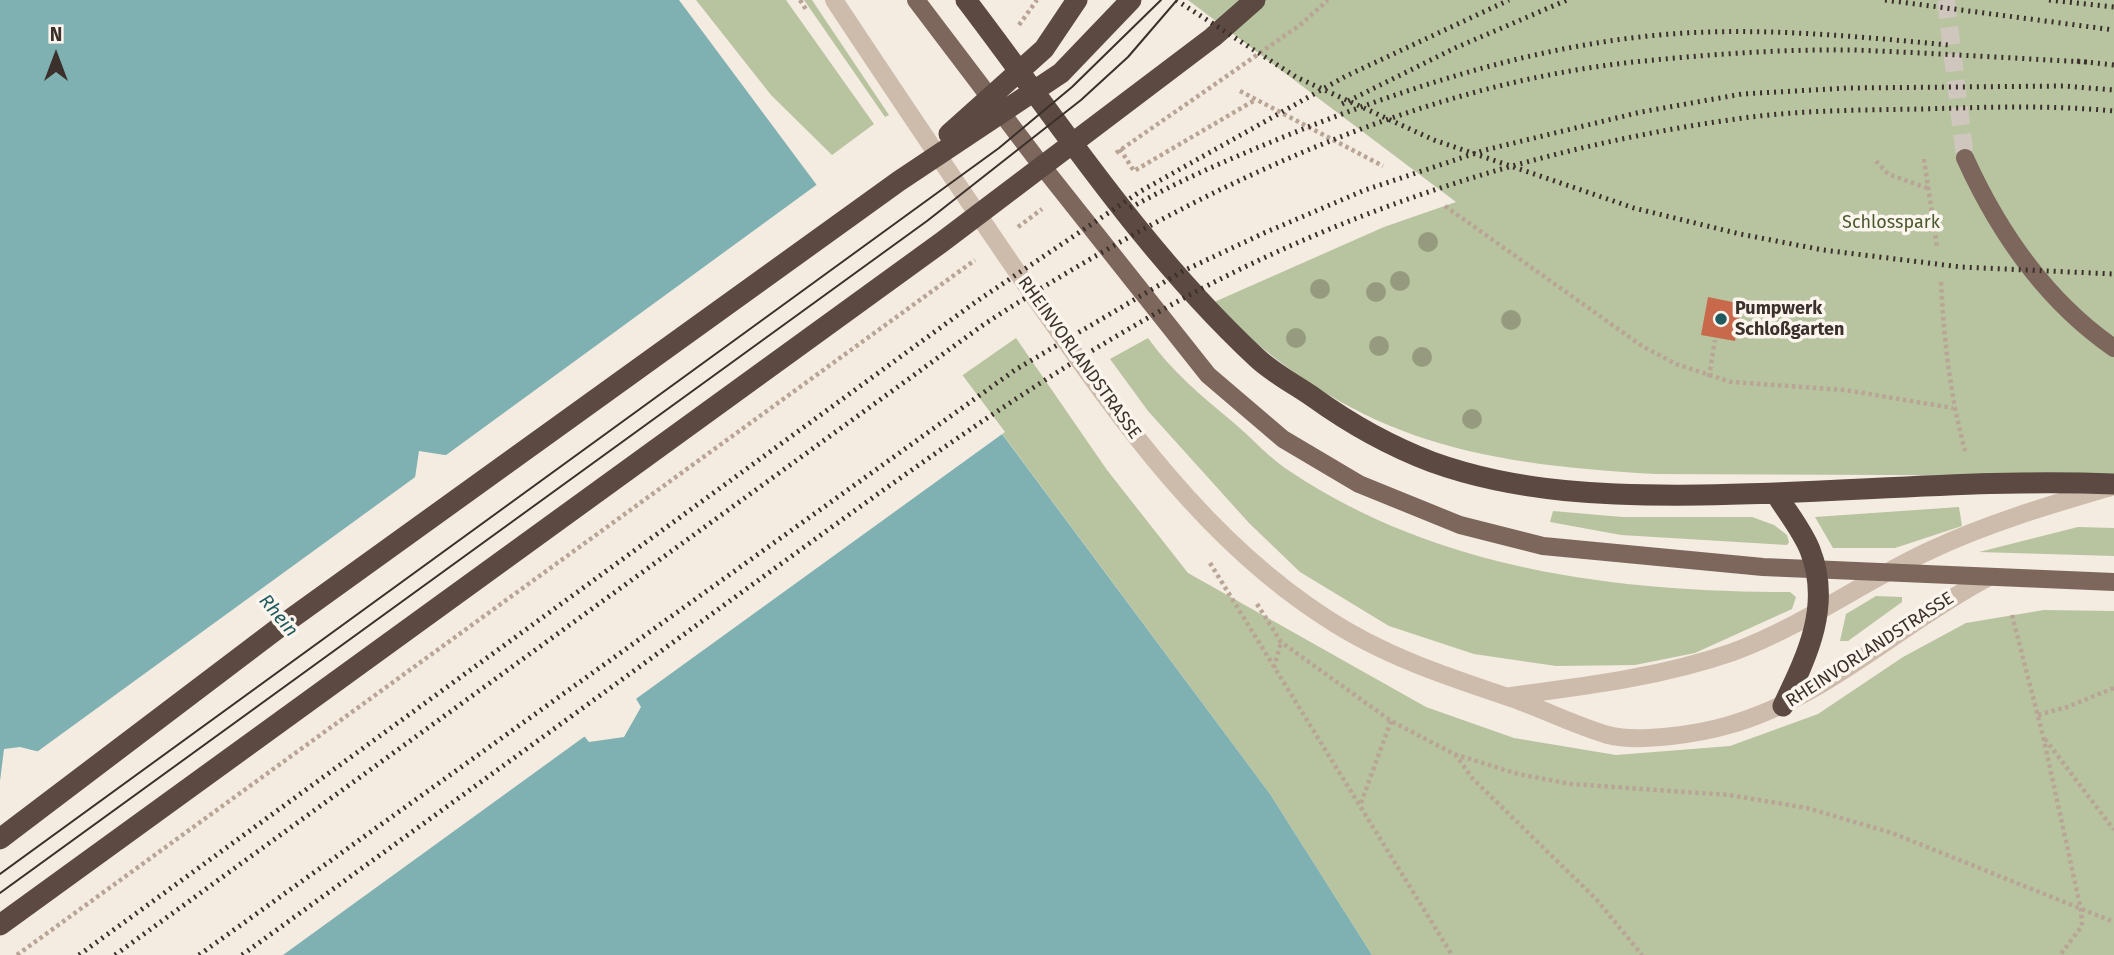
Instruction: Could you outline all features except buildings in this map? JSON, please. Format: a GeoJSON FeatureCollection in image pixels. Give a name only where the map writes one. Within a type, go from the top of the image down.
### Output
{"type":"FeatureCollection","features":[{"type":"Feature","properties":{"kind":"highway"},"geometry":{"type":"LineString","coordinates":[[966,0],[1172,272],[1260,361],[1349,422],[1430,461],[1524,485],[1573,492],[1643,496],[1776,494],[2011,482],[2114,485]]}},
{"type":"Feature","properties":{"kind":"highway"},"geometry":{"type":"LineString","coordinates":[[899,181],[1044,48],[1077,0]]}},
{"type":"Feature","properties":{"kind":"highway"},"geometry":{"type":"LineString","coordinates":[[0,839],[285,623],[899,181],[1062,73],[1131,0]]}},
{"type":"Feature","properties":{"kind":"highway"},"geometry":{"type":"LineString","coordinates":[[0,925],[942,242],[1213,37],[1255,0]]}},
{"type":"Feature","properties":{"kind":"highway"},"geometry":{"type":"LineString","coordinates":[[1776,494],[1809,547],[1817,570],[1819,609],[1804,662],[1783,706]]}},
{"type":"Feature","properties":{"kind":"main road"},"geometry":{"type":"LineString","coordinates":[[917,1],[1035,157],[1208,375],[1283,439],[1359,484],[1460,525],[1543,546],[1817,570],[2114,582]]}},
{"type":"Feature","properties":{"kind":"main road"},"geometry":{"type":"LineString","coordinates":[[1965,158],[1985,203],[2023,259],[2053,296],[2091,332],[2114,348]]}},
{"type":"Feature","properties":{"kind":"street","name":"RHEINVORLANDSTRASSE"},"geometry":{"type":"LineString","coordinates":[[834,0],[1121,421],[1248,559],[1326,618],[1396,657],[1463,684],[1508,697],[1611,736],[1685,733],[1728,726],[1783,706],[1828,680],[1949,598],[1987,578]]}},
{"type":"Feature","properties":{"kind":"street","name":"RHEINVORLANDSTRASSE"},"geometry":{"type":"LineString","coordinates":[[1508,697],[1628,680],[1684,668],[1737,650],[1885,573],[1975,531],[2114,485]]}},
{"type":"Feature","properties":{"kind":"path"},"geometry":{"type":"LineString","coordinates":[[1023,20],[1037,0]]}},
{"type":"Feature","properties":{"kind":"path"},"geometry":{"type":"LineString","coordinates":[[1106,160],[1300,25],[1328,0]]}},
{"type":"Feature","properties":{"kind":"path"},"geometry":{"type":"LineString","coordinates":[[1240,91],[1383,166]]}},
{"type":"Feature","properties":{"kind":"path"},"geometry":{"type":"LineString","coordinates":[[1120,149],[1134,171],[1255,100]]}},
{"type":"Feature","properties":{"kind":"path"},"geometry":{"type":"LineString","coordinates":[[1924,159],[1937,247]]}},
{"type":"Feature","properties":{"kind":"path"},"geometry":{"type":"LineString","coordinates":[[1876,161],[1888,174],[1927,188]]}},
{"type":"Feature","properties":{"kind":"path"},"geometry":{"type":"LineString","coordinates":[[1007,236],[1051,202]]}},
{"type":"Feature","properties":{"kind":"path"},"geometry":{"type":"LineString","coordinates":[[1445,206],[1642,346],[1676,364],[1709,377],[1760,386],[1845,390],[1953,408]]}},
{"type":"Feature","properties":{"kind":"path"},"geometry":{"type":"LineString","coordinates":[[17,955],[985,253]]}},
{"type":"Feature","properties":{"kind":"path"},"geometry":{"type":"LineString","coordinates":[[1941,282],[1944,337],[1953,408],[1965,451]]}},
{"type":"Feature","properties":{"kind":"path"},"geometry":{"type":"LineString","coordinates":[[1709,377],[1715,340]]}},
{"type":"Feature","properties":{"kind":"path"},"geometry":{"type":"LineString","coordinates":[[1248,559],[1256,603],[1280,642],[1391,721],[1454,754],[1518,774],[1571,784],[1729,796],[1807,808],[1892,832],[2114,922]]}},
{"type":"Feature","properties":{"kind":"path"},"geometry":{"type":"LineString","coordinates":[[1208,561],[1452,955]]}},
{"type":"Feature","properties":{"kind":"path"},"geometry":{"type":"LineString","coordinates":[[2012,615],[2043,736],[2081,910],[2081,926],[2060,955]]}},
{"type":"Feature","properties":{"kind":"path"},"geometry":{"type":"LineString","coordinates":[[1273,669],[1280,642]]}},
{"type":"Feature","properties":{"kind":"path"},"geometry":{"type":"LineString","coordinates":[[2038,715],[2067,707],[2114,688]]}},
{"type":"Feature","properties":{"kind":"path"},"geometry":{"type":"LineString","coordinates":[[1360,804],[1391,721]]}},
{"type":"Feature","properties":{"kind":"path"},"geometry":{"type":"LineString","coordinates":[[2043,736],[2114,830]]}},
{"type":"Feature","properties":{"kind":"path"},"geometry":{"type":"LineString","coordinates":[[1454,754],[1473,779],[1596,899],[1642,955]]}},
{"type":"Feature","properties":{"kind":"green space"},"geometry":{"type":"Polygon","coordinates":[[[696,0],[786,0],[874,124],[832,155],[771,95],[696,0]]]}},
{"type":"Feature","properties":{"kind":"green space"},"geometry":{"type":"Polygon","coordinates":[[[804,0],[812,0],[889,115],[885,117],[804,0]]]}},
{"type":"Feature","properties":{"kind":"green space","name":"Schlosspark"},"geometry":{"type":"Polygon","coordinates":[[[1188,0],[2114,0],[2114,476],[1655,474],[1587,469],[1526,462],[1469,451],[1415,435],[1364,414],[1314,386],[1263,349],[1212,303],[1384,227],[1456,202],[1188,0]]]}},
{"type":"Feature","properties":{"kind":"green space"},"geometry":{"type":"Polygon","coordinates":[[[1016,338],[1107,470],[1188,573],[1426,707],[1514,738],[1616,755],[1730,746],[1818,714],[1903,657],[1966,623],[2044,610],[2114,611],[2114,955],[1372,955],[1270,794],[960,377],[1016,338]]]}},
{"type":"Feature","properties":{"kind":"green space"},"geometry":{"type":"Polygon","coordinates":[[[1148,338],[1188,383],[1283,467],[1348,505],[1407,532],[1468,553],[1531,569],[1595,580],[1725,591],[1790,592],[1796,597],[1792,609],[1695,653],[1635,665],[1556,666],[1474,654],[1389,626],[1300,572],[1249,523],[1148,411],[1110,359],[1148,338]]]}},
{"type":"Feature","properties":{"kind":"green space"},"geometry":{"type":"Polygon","coordinates":[[[1959,507],[1962,526],[1895,548],[1833,548],[1815,517],[1959,507]]]}},
{"type":"Feature","properties":{"kind":"green space"},"geometry":{"type":"Polygon","coordinates":[[[1553,511],[1622,517],[1752,517],[1774,525],[1787,535],[1789,542],[1787,545],[1621,535],[1550,522],[1553,511]]]}},
{"type":"Feature","properties":{"kind":"green space"},"geometry":{"type":"Polygon","coordinates":[[[2078,527],[2114,528],[2114,556],[1979,552],[2078,527]]]}},
{"type":"Feature","properties":{"kind":"green space"},"geometry":{"type":"Polygon","coordinates":[[[1876,596],[1902,597],[1902,602],[1848,641],[1840,641],[1846,614],[1876,596]]]}},
{"type":"Feature","properties":{"kind":"water","name":"Rhein"},"geometry":{"type":"Polygon","coordinates":[[[0,0],[679,0],[1270,794],[1372,955],[192,955],[48,754],[20,747],[4,749],[0,781],[0,0]],[[419,451],[412,498],[566,714],[589,742],[624,737],[641,707],[464,458],[419,451]]]}},
{"type":"Feature","properties":{"kind":"pier"},"geometry":{"type":"Polygon","coordinates":[[[819,183],[1005,432],[633,701],[462,461],[442,458],[819,183]]]}},
{"type":"Feature","properties":{"kind":"pier"},"geometry":{"type":"Polygon","coordinates":[[[418,475],[415,497],[588,734],[283,955],[188,955],[46,757],[34,754],[418,475]]]}},
{"type":"Feature","properties":{"kind":"pier"},"geometry":{"type":"Polygon","coordinates":[[[0,787],[3,789],[122,955],[0,955],[0,787]]]}},
{"type":"Feature","properties":{"kind":"tunnel"},"geometry":{"type":"LineString","coordinates":[[1946,0],[1965,158]]}},
{"type":"Feature","properties":{"kind":"tram line"},"geometry":{"type":"LineString","coordinates":[[0,874],[999,148],[1072,87],[1161,0]]}},
{"type":"Feature","properties":{"kind":"tram line"},"geometry":{"type":"LineString","coordinates":[[0,893],[927,221],[1081,100],[1128,57],[1177,0]]}},
{"type":"Feature","properties":{"kind":"railway"},"geometry":{"type":"LineString","coordinates":[[1176,0],[1296,77],[1434,140],[1634,208],[1740,234],[1823,250],[1961,267],[2114,274]]}},
{"type":"Feature","properties":{"kind":"railway"},"geometry":{"type":"LineString","coordinates":[[79,955],[977,301],[1141,191],[1346,76],[1509,0]]}},
{"type":"Feature","properties":{"kind":"railway"},"geometry":{"type":"LineString","coordinates":[[1342,104],[1455,48],[1567,0]]}},
{"type":"Feature","properties":{"kind":"railway"},"geometry":{"type":"LineString","coordinates":[[1885,0],[2114,30]]}},
{"type":"Feature","properties":{"kind":"railway"},"geometry":{"type":"LineString","coordinates":[[2049,0],[2114,7]]}},
{"type":"Feature","properties":{"kind":"railway"},"geometry":{"type":"LineString","coordinates":[[1130,208],[1215,166],[1349,111],[1443,80],[1538,54],[1636,37],[1718,32],[1817,34],[1949,45]]}},
{"type":"Feature","properties":{"kind":"railway"},"geometry":{"type":"LineString","coordinates":[[115,955],[983,325],[1135,234],[1298,154],[1383,121],[1469,94],[1556,73],[1644,61],[1749,52],[1828,50],[2087,62]]}},
{"type":"Feature","properties":{"kind":"railway"},"geometry":{"type":"LineString","coordinates":[[2077,61],[2114,65]]}},
{"type":"Feature","properties":{"kind":"railway"},"geometry":{"type":"LineString","coordinates":[[199,955],[1015,370],[1183,271],[1264,233],[1365,190],[1485,150],[1641,112],[1742,94],[1848,88],[2064,86],[2114,90]]}},
{"type":"Feature","properties":{"kind":"railway"},"geometry":{"type":"LineString","coordinates":[[242,955],[946,446],[1113,338],[1238,270],[1377,210],[1449,185],[1521,163],[1669,130],[1743,118],[1833,111],[1995,107],[2114,111]]}},
{"type":"Feature","properties":{"kind":"place","name":"Pumpwerk Schloßgarten"},"geometry":{"type":"Point","coordinates":[1721,319]}}]}
